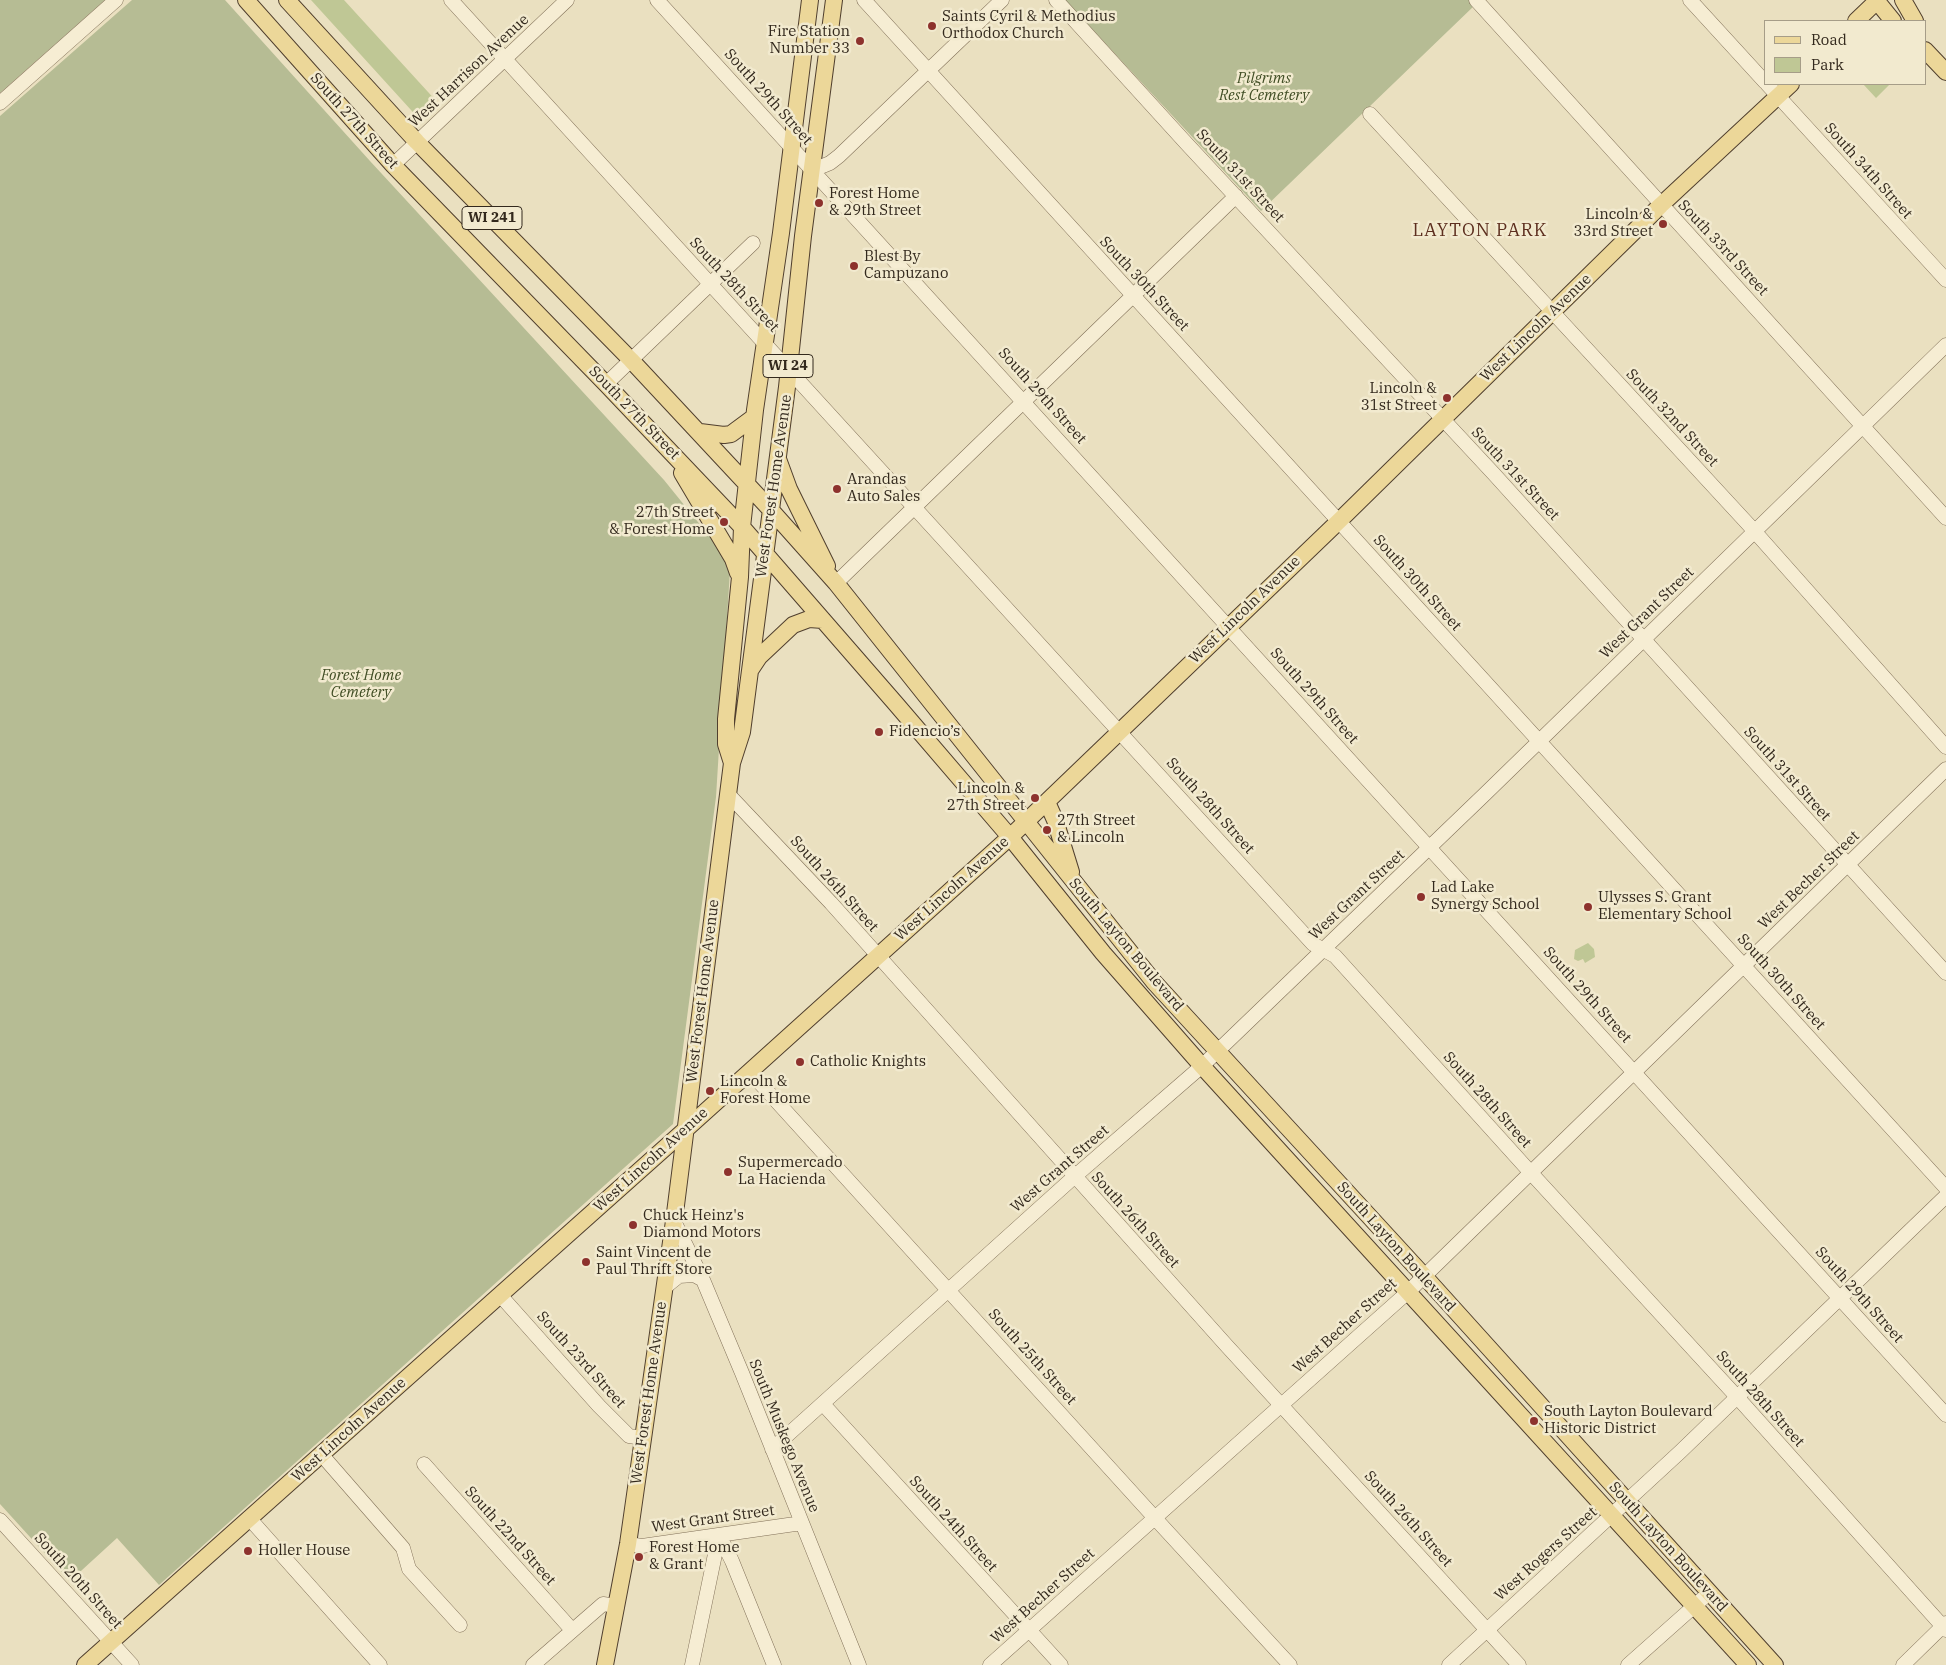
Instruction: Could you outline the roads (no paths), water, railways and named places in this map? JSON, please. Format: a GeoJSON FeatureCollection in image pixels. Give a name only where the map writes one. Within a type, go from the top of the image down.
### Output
{"type":"FeatureCollection","features":[{"type":"Feature","properties":{"kind":"main road","name":"South 27th Street"},"geometry":{"type":"LineString","coordinates":[[246,0],[393,165],[606,384],[765,552],[1010,837]]}},
{"type":"Feature","properties":{"kind":"main road","name":"WI 241"},"geometry":{"type":"LineString","coordinates":[[287,0],[418,142],[631,360],[770,509]]}},
{"type":"Feature","properties":{"kind":"main road","name":"West Forest Home Avenue"},"geometry":{"type":"LineString","coordinates":[[732,762],[726,744],[726,719],[740,577],[742,527],[754,417],[781,233],[810,0]]}},
{"type":"Feature","properties":{"kind":"main road","name":"West Forest Home Avenue"},"geometry":{"type":"LineString","coordinates":[[605,1665],[628,1544],[674,1221],[732,762],[742,732],[751,669],[787,387],[803,236],[834,0]]}},
{"type":"Feature","properties":{"kind":"main road"},"geometry":{"type":"LineString","coordinates":[[1857,20],[1877,0],[1892,20]]}},
{"type":"Feature","properties":{"kind":"main road"},"geometry":{"type":"LineString","coordinates":[[1903,0],[1914,20]]}},
{"type":"Feature","properties":{"kind":"main road"},"geometry":{"type":"LineString","coordinates":[[1926,48],[1946,72]]}},
{"type":"Feature","properties":{"kind":"main road","name":"West Lincoln Avenue"},"geometry":{"type":"LineString","coordinates":[[85,1665],[750,1072],[1010,837],[1339,521],[1662,205],[1790,85]]}},
{"type":"Feature","properties":{"kind":"main road"},"geometry":{"type":"LineString","coordinates":[[700,432],[731,434],[739,430],[754,417]]}},
{"type":"Feature","properties":{"kind":"main road"},"geometry":{"type":"LineString","coordinates":[[668,449],[733,559],[740,577]]}},
{"type":"Feature","properties":{"kind":"main road"},"geometry":{"type":"LineString","coordinates":[[777,457],[790,489],[836,583]]}},
{"type":"Feature","properties":{"kind":"main road"},"geometry":{"type":"LineString","coordinates":[[770,509],[836,583],[1026,822]]}},
{"type":"Feature","properties":{"kind":"main road"},"geometry":{"type":"LineString","coordinates":[[751,669],[759,657],[793,625],[809,618],[823,620]]}},
{"type":"Feature","properties":{"kind":"main road"},"geometry":{"type":"LineString","coordinates":[[1047,802],[1075,884]]}},
{"type":"Feature","properties":{"kind":"main road","name":"South Layton Boulevard"},"geometry":{"type":"LineString","coordinates":[[1026,822],[1154,982],[1424,1276],[1775,1665]]}},
{"type":"Feature","properties":{"kind":"main road","name":"South Layton Boulevard"},"geometry":{"type":"LineString","coordinates":[[1010,837],[1103,953],[1202,1066],[1748,1665]]}},
{"type":"Feature","properties":{"kind":"street"},"geometry":{"type":"LineString","coordinates":[[0,103],[116,0]]}},
{"type":"Feature","properties":{"kind":"street","name":"South 28th Street"},"geometry":{"type":"LineString","coordinates":[[451,0],[1313,944],[1335,956],[1945,1627]]}},
{"type":"Feature","properties":{"kind":"street","name":"West Harrison Avenue"},"geometry":{"type":"LineString","coordinates":[[393,165],[567,0]]}},
{"type":"Feature","properties":{"kind":"street","name":"South 29th Street"},"geometry":{"type":"LineString","coordinates":[[657,0],[1946,1415]]}},
{"type":"Feature","properties":{"kind":"street","name":"South 30th Street"},"geometry":{"type":"LineString","coordinates":[[864,0],[1539,742],[1745,965],[1946,1188]]}},
{"type":"Feature","properties":{"kind":"street"},"geometry":{"type":"LineString","coordinates":[[813,170],[830,163],[839,156],[1002,0]]}},
{"type":"Feature","properties":{"kind":"street","name":"South 31st Street"},"geometry":{"type":"LineString","coordinates":[[1056,0],[1443,419],[1946,973]]}},
{"type":"Feature","properties":{"kind":"street","name":"South 33rd Street"},"geometry":{"type":"LineString","coordinates":[[1476,0],[1946,518]]}},
{"type":"Feature","properties":{"kind":"street","name":"South 34th Street"},"geometry":{"type":"LineString","coordinates":[[1690,0],[1764,81]]}},
{"type":"Feature","properties":{"kind":"street","name":"South 34th Street"},"geometry":{"type":"LineString","coordinates":[[1768,85],[1946,280]]}},
{"type":"Feature","properties":{"kind":"street","name":"South 32nd Street"},"geometry":{"type":"LineString","coordinates":[[1370,114],[1754,531],[1946,747]]}},
{"type":"Feature","properties":{"kind":"street"},"geometry":{"type":"LineString","coordinates":[[836,583],[1236,196]]}},
{"type":"Feature","properties":{"kind":"street"},"geometry":{"type":"LineString","coordinates":[[606,384],[753,243]]}},
{"type":"Feature","properties":{"kind":"street","name":"West Grant Street"},"geometry":{"type":"LineString","coordinates":[[772,1449],[1074,1177],[1218,1051],[1539,742],[1946,345]]}},
{"type":"Feature","properties":{"kind":"street","name":"West Becher Street"},"geometry":{"type":"LineString","coordinates":[[990,1665],[1408,1292],[1946,769]]}},
{"type":"Feature","properties":{"kind":"street","name":"South 26th Street"},"geometry":{"type":"LineString","coordinates":[[728,794],[830,903],[1074,1177],[1519,1665]]}},
{"type":"Feature","properties":{"kind":"street","name":"South 25th Street"},"geometry":{"type":"LineString","coordinates":[[750,1072],[1154,1518],[1290,1665]]}},
{"type":"Feature","properties":{"kind":"street","name":"West Rogers Street"},"geometry":{"type":"LineString","coordinates":[[1449,1665],[1738,1398],[1946,1196]]}},
{"type":"Feature","properties":{"kind":"street","name":"South Muskego Avenue"},"geometry":{"type":"LineString","coordinates":[[674,1221],[702,1280],[859,1665]]}},
{"type":"Feature","properties":{"kind":"street"},"geometry":{"type":"LineString","coordinates":[[664,1288],[679,1276],[694,1276],[702,1280]]}},
{"type":"Feature","properties":{"kind":"street","name":"South 23rd Street"},"geometry":{"type":"LineString","coordinates":[[500,1294],[599,1406],[629,1436],[643,1438]]}},
{"type":"Feature","properties":{"kind":"street","name":"South 24th Street"},"geometry":{"type":"LineString","coordinates":[[823,1404],[1061,1665]]}},
{"type":"Feature","properties":{"kind":"street"},"geometry":{"type":"LineString","coordinates":[[321,1454],[403,1548],[409,1569],[460,1625]]}},
{"type":"Feature","properties":{"kind":"street","name":"South 22nd Street"},"geometry":{"type":"LineString","coordinates":[[424,1464],[572,1630]]}},
{"type":"Feature","properties":{"kind":"street"},"geometry":{"type":"LineString","coordinates":[[249,1518],[380,1665]]}},
{"type":"Feature","properties":{"kind":"street","name":"South 20th Street"},"geometry":{"type":"LineString","coordinates":[[0,1520],[132,1665]]}},
{"type":"Feature","properties":{"kind":"street","name":"West Grant Street"},"geometry":{"type":"LineString","coordinates":[[628,1544],[642,1546],[802,1523]]}},
{"type":"Feature","properties":{"kind":"street"},"geometry":{"type":"LineString","coordinates":[[692,1665],[719,1536]]}},
{"type":"Feature","properties":{"kind":"street"},"geometry":{"type":"LineString","coordinates":[[719,1536],[732,1561],[774,1665]]}},
{"type":"Feature","properties":{"kind":"street"},"geometry":{"type":"LineString","coordinates":[[1628,1665],[1709,1593]]}},
{"type":"Feature","properties":{"kind":"street"},"geometry":{"type":"LineString","coordinates":[[533,1665],[603,1604],[617,1606]]}},
{"type":"Feature","properties":{"kind":"street"},"geometry":{"type":"LineString","coordinates":[[1903,1665],[1945,1627]]}},
{"type":"Feature","properties":{"kind":"place","name":"Saints Cyril & Methodius Orthodox Church"},"geometry":{"type":"Point","coordinates":[932,26]}},
{"type":"Feature","properties":{"kind":"place","name":"Fire Station Number 33"},"geometry":{"type":"Point","coordinates":[860,41]}},
{"type":"Feature","properties":{"kind":"place","name":"Forest Home & 29th Street"},"geometry":{"type":"Point","coordinates":[819,203]}},
{"type":"Feature","properties":{"kind":"place","name":"Lincoln & 33rd Street"},"geometry":{"type":"Point","coordinates":[1663,224]}},
{"type":"Feature","properties":{"kind":"place","name":"Blest By Campuzano"},"geometry":{"type":"Point","coordinates":[854,266]}},
{"type":"Feature","properties":{"kind":"place","name":"Lincoln & 31st Street"},"geometry":{"type":"Point","coordinates":[1447,398]}},
{"type":"Feature","properties":{"kind":"place","name":"Arandas Auto Sales"},"geometry":{"type":"Point","coordinates":[837,489]}},
{"type":"Feature","properties":{"kind":"place","name":"27th Street & Forest Home"},"geometry":{"type":"Point","coordinates":[724,522]}},
{"type":"Feature","properties":{"kind":"place","name":"Fidencio’s"},"geometry":{"type":"Point","coordinates":[879,732]}},
{"type":"Feature","properties":{"kind":"place","name":"Lincoln & 27th Street"},"geometry":{"type":"Point","coordinates":[1035,798]}},
{"type":"Feature","properties":{"kind":"place","name":"27th Street & Lincoln"},"geometry":{"type":"Point","coordinates":[1047,830]}},
{"type":"Feature","properties":{"kind":"place","name":"Lad Lake Synergy School"},"geometry":{"type":"Point","coordinates":[1421,897]}},
{"type":"Feature","properties":{"kind":"place","name":"Ulysses S. Grant Elementary School"},"geometry":{"type":"Point","coordinates":[1588,907]}},
{"type":"Feature","properties":{"kind":"place","name":"Catholic Knights"},"geometry":{"type":"Point","coordinates":[800,1062]}},
{"type":"Feature","properties":{"kind":"place","name":"Lincoln & Forest Home"},"geometry":{"type":"Point","coordinates":[710,1091]}},
{"type":"Feature","properties":{"kind":"place","name":"Supermercado La Hacienda"},"geometry":{"type":"Point","coordinates":[728,1172]}},
{"type":"Feature","properties":{"kind":"place","name":"Chuck Heinz's Diamond Motors"},"geometry":{"type":"Point","coordinates":[633,1225]}},
{"type":"Feature","properties":{"kind":"place","name":"Saint Vincent de Paul Thrift Store"},"geometry":{"type":"Point","coordinates":[586,1262]}},
{"type":"Feature","properties":{"kind":"place","name":"South Layton Boulevard Historic District"},"geometry":{"type":"Point","coordinates":[1534,1421]}},
{"type":"Feature","properties":{"kind":"place","name":"Holler House"},"geometry":{"type":"Point","coordinates":[248,1551]}},
{"type":"Feature","properties":{"kind":"place","name":"Forest Home & Grant"},"geometry":{"type":"Point","coordinates":[639,1557]}},
{"type":"Feature","properties":{"kind":"district","name":"LAYTON PARK"},"geometry":{"type":"Point","coordinates":[1480,231]}},
{"type":"Feature","properties":{"kind":"park label","name":"Pilgrims Rest Cemetery"},"geometry":{"type":"Point","coordinates":[1264,88]}},
{"type":"Feature","properties":{"kind":"park label","name":"Forest Home Cemetery"},"geometry":{"type":"Point","coordinates":[361,684]}}]}
